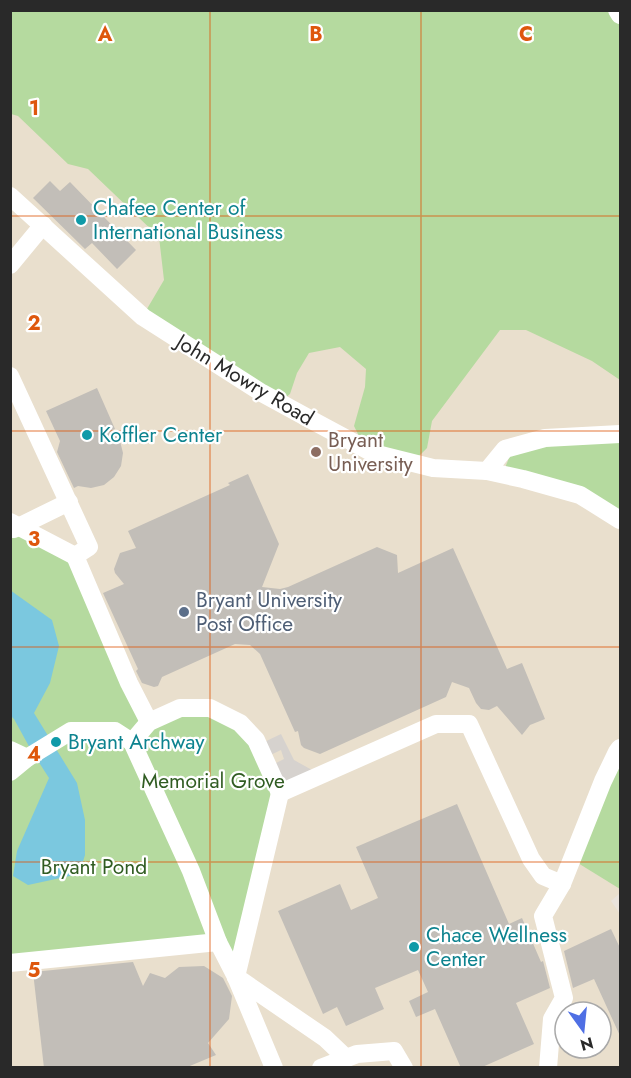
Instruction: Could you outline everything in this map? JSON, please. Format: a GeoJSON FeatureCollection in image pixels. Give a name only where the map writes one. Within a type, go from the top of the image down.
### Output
{"type":"FeatureCollection","features":[{"type":"Feature","properties":{"kind":"street"},"geometry":{"type":"LineString","coordinates":[[617,10],[621,15]]}},
{"type":"Feature","properties":{"kind":"street","name":"John Mowry Road"},"geometry":{"type":"LineString","coordinates":[[10,196],[142,317],[262,393],[373,453],[433,468],[487,471],[580,495],[621,520]]}},
{"type":"Feature","properties":{"kind":"street"},"geometry":{"type":"LineString","coordinates":[[10,266],[44,225]]}},
{"type":"Feature","properties":{"kind":"street"},"geometry":{"type":"LineString","coordinates":[[10,376],[89,547],[75,556]]}},
{"type":"Feature","properties":{"kind":"street"},"geometry":{"type":"LineString","coordinates":[[487,471],[505,449],[544,438],[621,434]]}},
{"type":"Feature","properties":{"kind":"street"},"geometry":{"type":"LineString","coordinates":[[14,526],[69,502]]}},
{"type":"Feature","properties":{"kind":"street"},"geometry":{"type":"LineString","coordinates":[[14,526],[75,556],[129,683],[149,722]]}},
{"type":"Feature","properties":{"kind":"street"},"geometry":{"type":"LineString","coordinates":[[132,742],[149,722],[180,708],[210,708],[240,723],[256,740],[280,793],[236,977]]}},
{"type":"Feature","properties":{"kind":"street"},"geometry":{"type":"LineString","coordinates":[[280,793],[436,724],[469,724],[531,859],[543,876],[562,884]]}},
{"type":"Feature","properties":{"kind":"street"},"geometry":{"type":"LineString","coordinates":[[10,772],[27,758],[71,731],[115,731],[132,742],[191,871],[218,942],[236,977],[274,1068]]}},
{"type":"Feature","properties":{"kind":"street"},"geometry":{"type":"LineString","coordinates":[[548,1068],[552,1019],[564,998],[543,916],[562,884],[603,781],[621,748]]}},
{"type":"Feature","properties":{"kind":"street"},"geometry":{"type":"LineString","coordinates":[[10,750],[27,758]]}},
{"type":"Feature","properties":{"kind":"street"},"geometry":{"type":"LineString","coordinates":[[10,963],[218,942]]}},
{"type":"Feature","properties":{"kind":"street"},"geometry":{"type":"LineString","coordinates":[[236,977],[325,1038],[345,1057]]}},
{"type":"Feature","properties":{"kind":"street"},"geometry":{"type":"LineString","coordinates":[[321,1068],[357,1054],[394,1051],[404,1068]]}},
{"type":"Feature","properties":{"kind":"shaded area","name":"Bryant University"},"geometry":{"type":"Polygon","coordinates":[[[10,11],[620,11],[620,893],[611,901],[620,914],[620,1067],[11,1067],[10,11]]]}},
{"type":"Feature","properties":{"kind":"shaded area"},"geometry":{"type":"Polygon","coordinates":[[[281,734],[294,760],[321,775],[280,793],[268,767],[284,759],[281,750],[264,758],[258,745],[281,734]]]}},
{"type":"Feature","properties":{"kind":"green space"},"geometry":{"type":"Polygon","coordinates":[[[10,11],[616,11],[620,16],[620,380],[592,361],[526,330],[500,330],[432,421],[427,448],[415,460],[361,440],[354,426],[365,387],[366,369],[340,347],[309,353],[297,373],[290,394],[279,403],[144,314],[164,280],[159,237],[88,169],[68,164],[18,116],[11,114],[10,11]]]}},
{"type":"Feature","properties":{"kind":"green space"},"geometry":{"type":"Polygon","coordinates":[[[620,439],[620,517],[505,468],[512,450],[620,439]]]}},
{"type":"Feature","properties":{"kind":"green space"},"geometry":{"type":"Polygon","coordinates":[[[10,530],[75,556],[149,722],[180,708],[240,723],[280,793],[236,977],[218,942],[11,963],[10,530]]]}},
{"type":"Feature","properties":{"kind":"green space"},"geometry":{"type":"Polygon","coordinates":[[[620,759],[620,889],[573,860],[620,759]]]}},
{"type":"Feature","properties":{"kind":"water"},"geometry":{"type":"Polygon","coordinates":[[[10,590],[52,620],[59,646],[50,683],[34,713],[77,783],[85,820],[85,855],[79,874],[28,885],[13,876],[17,851],[49,778],[11,716],[10,590]]]}},
{"type":"Feature","properties":{"kind":"building","name":"Chafee Center of International Business"},"geometry":{"type":"Polygon","coordinates":[[[50,181],[60,191],[70,182],[136,250],[117,269],[92,243],[85,249],[33,198],[50,181]]]}},
{"type":"Feature","properties":{"kind":"building","name":"Koffler Center"},"geometry":{"type":"Polygon","coordinates":[[[97,388],[115,429],[112,430],[120,441],[123,453],[121,466],[114,477],[104,485],[74,488],[57,452],[60,441],[46,411],[97,388]]]}},
{"type":"Feature","properties":{"kind":"building"},"geometry":{"type":"Polygon","coordinates":[[[248,474],[279,544],[262,587],[280,589],[288,587],[377,547],[397,555],[398,573],[453,548],[507,669],[522,663],[545,719],[530,725],[522,735],[497,706],[489,710],[481,709],[469,688],[452,682],[446,697],[320,754],[301,745],[298,731],[295,732],[260,654],[250,645],[235,644],[162,677],[158,686],[142,683],[136,671],[138,669],[103,593],[124,584],[114,569],[120,553],[136,548],[128,531],[230,485],[228,483],[248,474]]]}},
{"type":"Feature","properties":{"kind":"building","name":"Chace Wellness Center"},"geometry":{"type":"Polygon","coordinates":[[[457,804],[509,924],[522,918],[541,962],[543,961],[550,988],[516,1003],[534,1044],[480,1068],[461,1068],[435,1009],[416,1017],[409,1001],[428,992],[418,970],[375,988],[384,1009],[346,1026],[337,1007],[323,1014],[278,911],[340,884],[351,910],[378,898],[356,847],[457,804]]]}},
{"type":"Feature","properties":{"kind":"building"},"geometry":{"type":"Polygon","coordinates":[[[611,929],[621,950],[621,1038],[613,1021],[613,1000],[604,1000],[594,979],[573,988],[564,951],[611,929]]]}},
{"type":"Feature","properties":{"kind":"building"},"geometry":{"type":"Polygon","coordinates":[[[133,962],[143,986],[150,973],[165,978],[179,967],[204,966],[223,978],[232,996],[229,1019],[208,1043],[216,1055],[185,1068],[44,1068],[33,972],[133,962]]]}},
{"type":"Feature","properties":{"kind":"place","name":"Chafee Center of International Business"},"geometry":{"type":"Point","coordinates":[81,220]}},
{"type":"Feature","properties":{"kind":"place","name":"Koffler Center"},"geometry":{"type":"Point","coordinates":[87,435]}},
{"type":"Feature","properties":{"kind":"place","name":"Bryant University"},"geometry":{"type":"Point","coordinates":[316,452]}},
{"type":"Feature","properties":{"kind":"place","name":"Bryant University Post Office"},"geometry":{"type":"Point","coordinates":[184,612]}},
{"type":"Feature","properties":{"kind":"place","name":"Bryant Archway"},"geometry":{"type":"Point","coordinates":[56,742]}},
{"type":"Feature","properties":{"kind":"place","name":"Chace Wellness Center"},"geometry":{"type":"Point","coordinates":[414,947]}},
{"type":"Feature","properties":{"kind":"park label","name":"Memorial Grove"},"geometry":{"type":"Point","coordinates":[213,781]}},
{"type":"Feature","properties":{"kind":"park label","name":"Bryant Pond"},"geometry":{"type":"Point","coordinates":[94,867]}}]}
